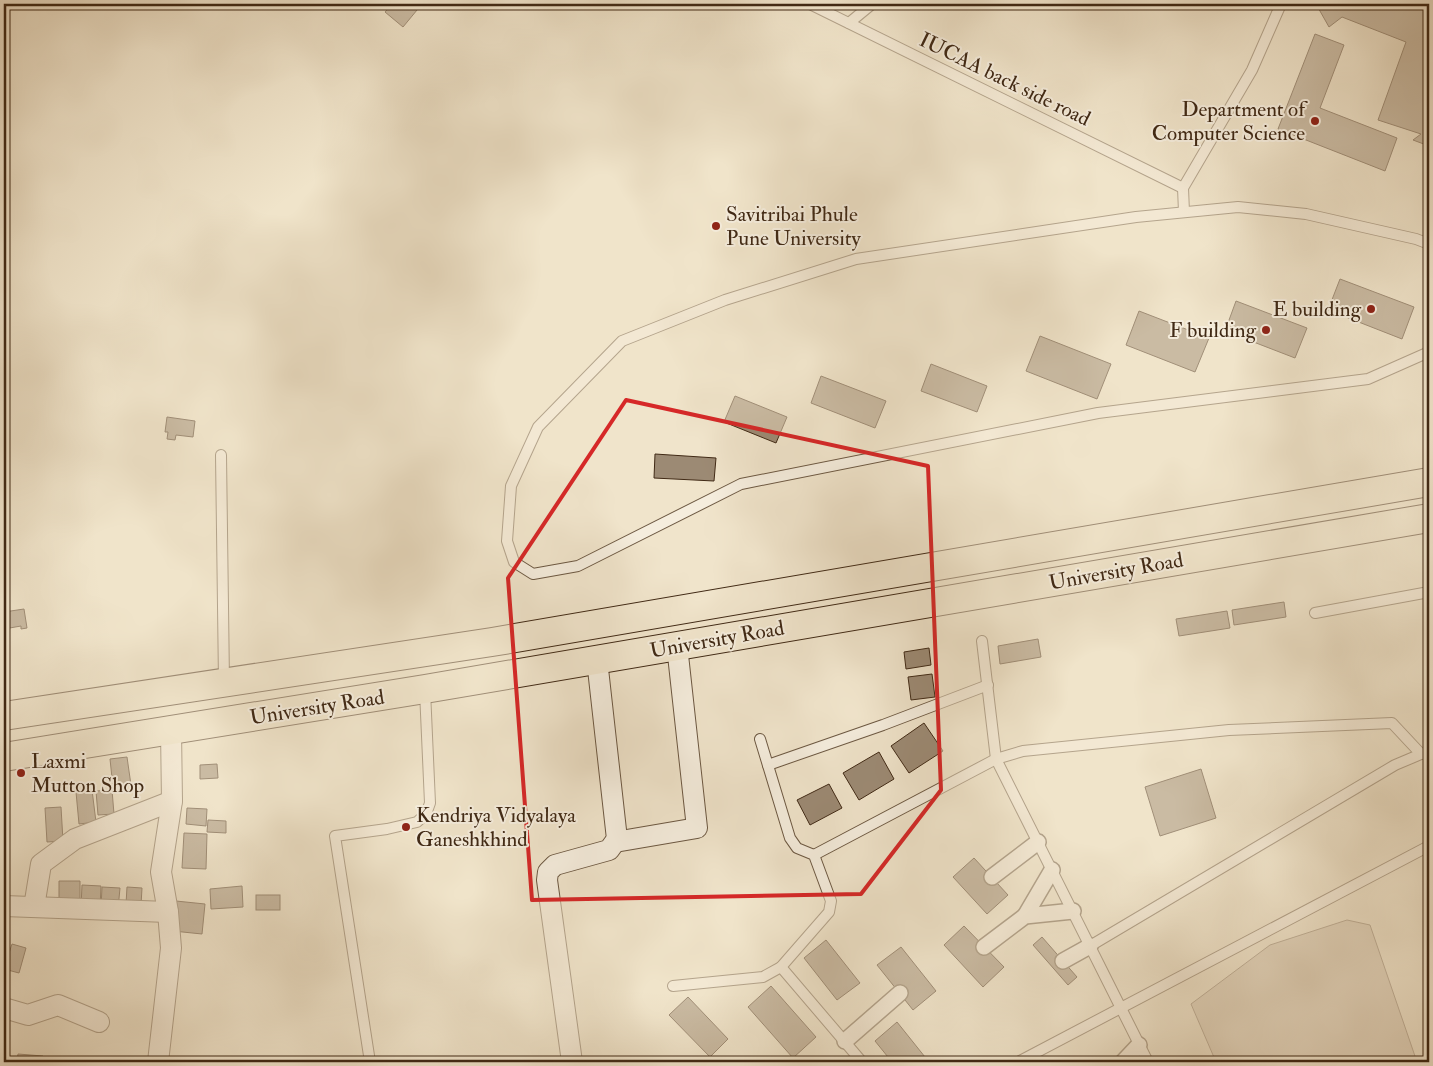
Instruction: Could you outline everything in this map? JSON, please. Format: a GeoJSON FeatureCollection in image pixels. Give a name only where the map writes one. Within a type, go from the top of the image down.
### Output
{"type":"FeatureCollection","features":[{"type":"Feature","properties":{"kind":"main road","name":"University Road"},"geometry":{"type":"LineString","coordinates":[[4,716],[502,641],[1429,482]]}},
{"type":"Feature","properties":{"kind":"main road","name":"University Road"},"geometry":{"type":"LineString","coordinates":[[4,757],[597,660],[1429,518]]}},
{"type":"Feature","properties":{"kind":"street"},"geometry":{"type":"LineString","coordinates":[[615,842],[698,828],[677,646]]}},
{"type":"Feature","properties":{"kind":"street"},"geometry":{"type":"LineString","coordinates":[[572,1062],[547,876],[555,865],[610,850],[616,839],[597,660]]}},
{"type":"Feature","properties":{"kind":"street"},"geometry":{"type":"LineString","coordinates":[[161,1060],[171,948],[168,912],[161,872],[172,800],[171,731]]}},
{"type":"Feature","properties":{"kind":"street"},"geometry":{"type":"LineString","coordinates":[[34,907],[41,864],[74,839],[172,800]]}},
{"type":"Feature","properties":{"kind":"street"},"geometry":{"type":"LineString","coordinates":[[992,877],[1038,842]]}},
{"type":"Feature","properties":{"kind":"street"},"geometry":{"type":"LineString","coordinates":[[984,947],[1025,916],[1052,870]]}},
{"type":"Feature","properties":{"kind":"street"},"geometry":{"type":"LineString","coordinates":[[4,906],[168,912]]}},
{"type":"Feature","properties":{"kind":"street"},"geometry":{"type":"LineString","coordinates":[[1025,916],[1073,911]]}},
{"type":"Feature","properties":{"kind":"street"},"geometry":{"type":"LineString","coordinates":[[1063,961],[1090,946]]}},
{"type":"Feature","properties":{"kind":"street"},"geometry":{"type":"LineString","coordinates":[[844,1042],[900,993]]}},
{"type":"Feature","properties":{"kind":"street"},"geometry":{"type":"LineString","coordinates":[[4,1008],[28,1015],[58,1005],[99,1022]]}},
{"type":"Feature","properties":{"kind":"street"},"geometry":{"type":"LineString","coordinates":[[1123,1062],[1139,1045]]}},
{"type":"Feature","properties":{"kind":"lane","name":"IUCAA back side road"},"geometry":{"type":"LineString","coordinates":[[810,4],[1183,188]]}},
{"type":"Feature","properties":{"kind":"lane"},"geometry":{"type":"LineString","coordinates":[[849,23],[872,4]]}},
{"type":"Feature","properties":{"kind":"lane"},"geometry":{"type":"LineString","coordinates":[[1184,212],[1183,188],[1252,70],[1281,4]]}},
{"type":"Feature","properties":{"kind":"lane"},"geometry":{"type":"LineString","coordinates":[[1429,244],[1416,239],[1306,214],[1238,207],[1136,217],[856,260],[725,300],[622,341],[538,427],[511,486],[507,541],[514,562],[533,574],[578,566],[741,484],[1098,413],[1368,379],[1429,352]]}},
{"type":"Feature","properties":{"kind":"lane"},"geometry":{"type":"LineString","coordinates":[[221,455],[224,683]]}},
{"type":"Feature","properties":{"kind":"lane"},"geometry":{"type":"LineString","coordinates":[[1315,613],[1429,592]]}},
{"type":"Feature","properties":{"kind":"lane"},"geometry":{"type":"LineString","coordinates":[[982,641],[996,760],[1148,1062]]}},
{"type":"Feature","properties":{"kind":"lane"},"geometry":{"type":"LineString","coordinates":[[768,765],[883,726],[988,685]]}},
{"type":"Feature","properties":{"kind":"lane"},"geometry":{"type":"LineString","coordinates":[[370,1062],[334,836],[387,829],[417,822],[426,814],[430,803],[424,689]]}},
{"type":"Feature","properties":{"kind":"lane"},"geometry":{"type":"LineString","coordinates":[[760,739],[790,838],[797,848],[814,854],[996,760],[1023,751],[1229,730],[1392,723],[1425,753],[1395,765],[1090,946]]}},
{"type":"Feature","properties":{"kind":"lane"},"geometry":{"type":"LineString","coordinates":[[1018,1062],[1429,846]]}},
{"type":"Feature","properties":{"kind":"lane"},"geometry":{"type":"LineString","coordinates":[[673,986],[763,977],[781,967],[829,912],[831,901],[814,854]]}},
{"type":"Feature","properties":{"kind":"lane"},"geometry":{"type":"LineString","coordinates":[[781,967],[862,1062]]}},
{"type":"Feature","properties":{"kind":"highlighted area"},"geometry":{"type":"Polygon","coordinates":[[[626,400],[928,466],[941,790],[861,894],[532,900],[508,578],[626,400]]]}},
{"type":"Feature","properties":{"kind":"shaded area"},"geometry":{"type":"Polygon","coordinates":[[[1347,920],[1370,925],[1417,1062],[1216,1062],[1191,1004],[1270,945],[1347,920]]]}},
{"type":"Feature","properties":{"kind":"building"},"geometry":{"type":"Polygon","coordinates":[[[392,4],[422,4],[403,27],[385,12],[392,4]]]}},
{"type":"Feature","properties":{"kind":"building"},"geometry":{"type":"Polygon","coordinates":[[[1316,4],[1429,4],[1429,146],[1413,140],[1421,134],[1378,120],[1406,42],[1342,17],[1329,27],[1316,4]]]}},
{"type":"Feature","properties":{"kind":"building","name":"Department of Computer Science"},"geometry":{"type":"Polygon","coordinates":[[[1315,34],[1344,45],[1320,108],[1397,138],[1385,171],[1278,129],[1315,34]]]}},
{"type":"Feature","properties":{"kind":"building","name":"E building"},"geometry":{"type":"Polygon","coordinates":[[[1340,279],[1414,307],[1402,339],[1328,310],[1340,279]]]}},
{"type":"Feature","properties":{"kind":"building","name":"F building"},"geometry":{"type":"Polygon","coordinates":[[[1236,301],[1307,328],[1295,358],[1225,331],[1236,301]]]}},
{"type":"Feature","properties":{"kind":"building"},"geometry":{"type":"Polygon","coordinates":[[[1139,311],[1209,338],[1195,372],[1126,345],[1139,311]]]}},
{"type":"Feature","properties":{"kind":"building"},"geometry":{"type":"Polygon","coordinates":[[[1040,336],[1111,364],[1097,399],[1026,371],[1040,336]]]}},
{"type":"Feature","properties":{"kind":"building"},"geometry":{"type":"Polygon","coordinates":[[[931,364],[987,386],[977,412],[921,391],[931,364]]]}},
{"type":"Feature","properties":{"kind":"building"},"geometry":{"type":"Polygon","coordinates":[[[821,376],[886,401],[875,428],[811,403],[821,376]]]}},
{"type":"Feature","properties":{"kind":"building"},"geometry":{"type":"Polygon","coordinates":[[[735,396],[787,417],[776,443],[724,422],[735,396]]]}},
{"type":"Feature","properties":{"kind":"building"},"geometry":{"type":"Polygon","coordinates":[[[167,417],[195,421],[193,437],[176,435],[175,440],[167,439],[168,432],[165,432],[167,417]]]}},
{"type":"Feature","properties":{"kind":"building"},"geometry":{"type":"Polygon","coordinates":[[[655,454],[716,458],[714,481],[654,478],[655,454]]]}},
{"type":"Feature","properties":{"kind":"building"},"geometry":{"type":"Polygon","coordinates":[[[1284,602],[1286,617],[1234,625],[1232,610],[1284,602]]]}},
{"type":"Feature","properties":{"kind":"building"},"geometry":{"type":"Polygon","coordinates":[[[24,609],[27,628],[21,629],[21,626],[4,629],[4,612],[24,609]]]}},
{"type":"Feature","properties":{"kind":"building"},"geometry":{"type":"Polygon","coordinates":[[[1227,611],[1230,628],[1179,636],[1176,619],[1227,611]]]}},
{"type":"Feature","properties":{"kind":"building"},"geometry":{"type":"Polygon","coordinates":[[[1038,639],[1041,657],[1000,664],[998,646],[1038,639]]]}},
{"type":"Feature","properties":{"kind":"building"},"geometry":{"type":"Polygon","coordinates":[[[929,648],[931,665],[906,669],[904,652],[929,648]]]}},
{"type":"Feature","properties":{"kind":"building"},"geometry":{"type":"Polygon","coordinates":[[[932,674],[935,697],[911,700],[908,677],[932,674]]]}},
{"type":"Feature","properties":{"kind":"building"},"geometry":{"type":"Polygon","coordinates":[[[924,723],[943,751],[909,773],[891,746],[924,723]]]}},
{"type":"Feature","properties":{"kind":"building"},"geometry":{"type":"Polygon","coordinates":[[[879,752],[894,779],[859,800],[843,773],[879,752]]]}},
{"type":"Feature","properties":{"kind":"building"},"geometry":{"type":"Polygon","coordinates":[[[127,757],[131,785],[113,787],[110,759],[127,757]]]}},
{"type":"Feature","properties":{"kind":"building"},"geometry":{"type":"Polygon","coordinates":[[[217,764],[218,778],[200,779],[200,765],[217,764]]]}},
{"type":"Feature","properties":{"kind":"building"},"geometry":{"type":"Polygon","coordinates":[[[1201,769],[1216,818],[1160,836],[1145,787],[1201,769]]]}},
{"type":"Feature","properties":{"kind":"building"},"geometry":{"type":"Polygon","coordinates":[[[829,784],[842,808],[810,825],[797,800],[829,784]]]}},
{"type":"Feature","properties":{"kind":"building"},"geometry":{"type":"Polygon","coordinates":[[[92,790],[96,822],[79,824],[76,792],[92,790]]]}},
{"type":"Feature","properties":{"kind":"building"},"geometry":{"type":"Polygon","coordinates":[[[112,790],[114,814],[98,815],[96,791],[112,790]]]}},
{"type":"Feature","properties":{"kind":"building"},"geometry":{"type":"Polygon","coordinates":[[[61,807],[63,841],[47,842],[45,808],[61,807]]]}},
{"type":"Feature","properties":{"kind":"building"},"geometry":{"type":"Polygon","coordinates":[[[187,808],[207,809],[206,826],[186,824],[187,808]]]}},
{"type":"Feature","properties":{"kind":"building"},"geometry":{"type":"Polygon","coordinates":[[[208,820],[226,821],[226,833],[207,832],[208,820]]]}},
{"type":"Feature","properties":{"kind":"building"},"geometry":{"type":"Polygon","coordinates":[[[184,833],[207,834],[206,869],[182,868],[184,833]]]}},
{"type":"Feature","properties":{"kind":"building"},"geometry":{"type":"Polygon","coordinates":[[[974,858],[1008,895],[987,914],[953,877],[974,858]]]}},
{"type":"Feature","properties":{"kind":"building"},"geometry":{"type":"Polygon","coordinates":[[[59,881],[80,881],[80,902],[59,903],[59,881]]]}},
{"type":"Feature","properties":{"kind":"building"},"geometry":{"type":"Polygon","coordinates":[[[82,885],[101,886],[100,908],[81,907],[82,885]]]}},
{"type":"Feature","properties":{"kind":"building"},"geometry":{"type":"Polygon","coordinates":[[[242,886],[243,907],[211,909],[210,889],[242,886]]]}},
{"type":"Feature","properties":{"kind":"building"},"geometry":{"type":"Polygon","coordinates":[[[102,887],[120,888],[118,909],[101,908],[102,887]]]}},
{"type":"Feature","properties":{"kind":"building"},"geometry":{"type":"Polygon","coordinates":[[[127,887],[142,888],[141,905],[126,904],[127,887]]]}},
{"type":"Feature","properties":{"kind":"building"},"geometry":{"type":"Polygon","coordinates":[[[256,895],[280,895],[280,910],[256,910],[256,895]]]}},
{"type":"Feature","properties":{"kind":"building"},"geometry":{"type":"Polygon","coordinates":[[[176,901],[205,904],[202,934],[173,931],[176,901]]]}},
{"type":"Feature","properties":{"kind":"building"},"geometry":{"type":"Polygon","coordinates":[[[964,926],[1004,967],[983,987],[944,945],[964,926]]]}},
{"type":"Feature","properties":{"kind":"building"},"geometry":{"type":"Polygon","coordinates":[[[1042,937],[1077,977],[1068,985],[1033,945],[1042,937]]]}},
{"type":"Feature","properties":{"kind":"building"},"geometry":{"type":"Polygon","coordinates":[[[826,940],[860,983],[837,1000],[804,958],[826,940]]]}},
{"type":"Feature","properties":{"kind":"building"},"geometry":{"type":"Polygon","coordinates":[[[12,944],[26,948],[19,973],[4,969],[12,944]]]}},
{"type":"Feature","properties":{"kind":"building"},"geometry":{"type":"Polygon","coordinates":[[[901,947],[936,991],[913,1010],[877,965],[901,947]]]}},
{"type":"Feature","properties":{"kind":"building"},"geometry":{"type":"Polygon","coordinates":[[[771,986],[816,1037],[793,1058],[748,1007],[771,986]]]}},
{"type":"Feature","properties":{"kind":"building"},"geometry":{"type":"Polygon","coordinates":[[[688,997],[728,1039],[710,1057],[669,1015],[688,997]]]}},
{"type":"Feature","properties":{"kind":"building"},"geometry":{"type":"Polygon","coordinates":[[[897,1022],[929,1062],[892,1062],[875,1041],[897,1022]]]}},
{"type":"Feature","properties":{"kind":"building"},"geometry":{"type":"Polygon","coordinates":[[[18,1054],[43,1056],[42,1062],[17,1062],[18,1054]]]}},
{"type":"Feature","properties":{"kind":"place","name":"Department of Computer Science"},"geometry":{"type":"Point","coordinates":[1315,121]}},
{"type":"Feature","properties":{"kind":"place","name":"Savitribai Phule Pune University"},"geometry":{"type":"Point","coordinates":[716,226]}},
{"type":"Feature","properties":{"kind":"place","name":"E building"},"geometry":{"type":"Point","coordinates":[1371,309]}},
{"type":"Feature","properties":{"kind":"place","name":"F building"},"geometry":{"type":"Point","coordinates":[1266,330]}},
{"type":"Feature","properties":{"kind":"place","name":"Laxmi Mutton Shop"},"geometry":{"type":"Point","coordinates":[21,773]}},
{"type":"Feature","properties":{"kind":"place","name":"Kendriya Vidyalaya Ganeshkhind"},"geometry":{"type":"Point","coordinates":[406,827]}}]}
